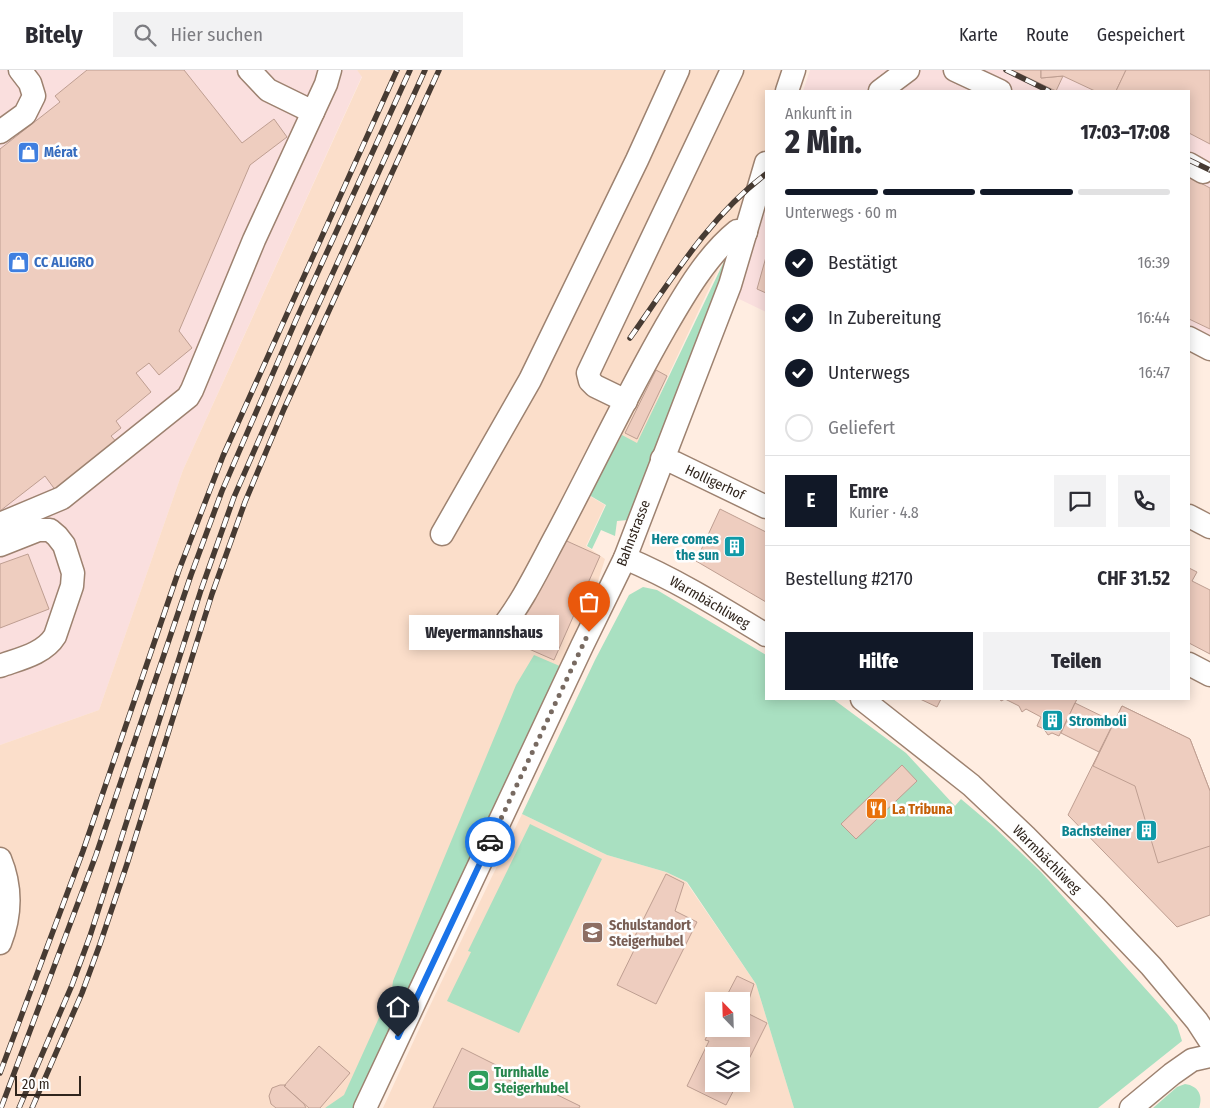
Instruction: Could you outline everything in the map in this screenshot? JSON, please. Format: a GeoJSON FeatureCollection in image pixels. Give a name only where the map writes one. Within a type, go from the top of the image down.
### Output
{"type":"FeatureCollection","features":[{"type":"Feature","properties":{"kind":"street"},"geometry":{"type":"LineString","coordinates":[[0,132],[25,114],[34,96],[30,83],[20,70]]}},
{"type":"Feature","properties":{"kind":"street"},"geometry":{"type":"LineString","coordinates":[[249,70],[268,90],[313,112]]}},
{"type":"Feature","properties":{"kind":"street"},"geometry":{"type":"LineString","coordinates":[[0,524],[62,498],[188,397],[254,240],[326,84],[330,70]]}},
{"type":"Feature","properties":{"kind":"street"},"geometry":{"type":"LineString","coordinates":[[442,534],[530,380],[637,160],[678,70]]}},
{"type":"Feature","properties":{"kind":"street"},"geometry":{"type":"LineString","coordinates":[[626,401],[595,386],[590,381],[588,373],[732,70]]}},
{"type":"Feature","properties":{"kind":"street"},"geometry":{"type":"LineString","coordinates":[[787,90],[794,70]]}},
{"type":"Feature","properties":{"kind":"street"},"geometry":{"type":"LineString","coordinates":[[881,90],[908,70]]}},
{"type":"Feature","properties":{"kind":"street"},"geometry":{"type":"LineString","coordinates":[[955,70],[998,90]]}},
{"type":"Feature","properties":{"kind":"street","name":"Bahnstrasse"},"geometry":{"type":"LineString","coordinates":[[365,1108],[625,558],[730,285],[765,166]]}},
{"type":"Feature","properties":{"kind":"street"},"geometry":{"type":"LineString","coordinates":[[498,633],[532,582],[652,350],[685,294],[724,241],[737,231],[746,232]]}},
{"type":"Feature","properties":{"kind":"street"},"geometry":{"type":"LineString","coordinates":[[1190,339],[1210,349]]}},
{"type":"Feature","properties":{"kind":"street","name":"Holligerhof"},"geometry":{"type":"LineString","coordinates":[[662,460],[675,464],[765,507]]}},
{"type":"Feature","properties":{"kind":"street"},"geometry":{"type":"LineString","coordinates":[[1190,516],[1210,526]]}},
{"type":"Feature","properties":{"kind":"street"},"geometry":{"type":"LineString","coordinates":[[0,545],[38,530],[50,530],[64,545],[72,566],[73,579],[55,636],[50,643],[36,652],[0,666]]}},
{"type":"Feature","properties":{"kind":"street","name":"Warmbächliweg"},"geometry":{"type":"LineString","coordinates":[[625,558],[653,569],[683,585],[765,634]]}},
{"type":"Feature","properties":{"kind":"street"},"geometry":{"type":"LineString","coordinates":[[1190,665],[1210,675]]}},
{"type":"Feature","properties":{"kind":"street","name":"Warmbächliweg"},"geometry":{"type":"LineString","coordinates":[[863,700],[971,785],[1024,836],[1151,966],[1197,1021],[1210,1041]]}},
{"type":"Feature","properties":{"kind":"street"},"geometry":{"type":"LineString","coordinates":[[0,859],[9,890],[9,912],[0,943]]}},
{"type":"Feature","properties":{"kind":"street"},"geometry":{"type":"LineString","coordinates":[[1131,1108],[1192,1060],[1210,1056]]}},
{"type":"Feature","properties":{"kind":"street"},"geometry":{"type":"LineString","coordinates":[[350,1108],[354,1106],[360,1108]]}},
{"type":"Feature","properties":{"kind":"shaded area"},"geometry":{"type":"Polygon","coordinates":[[[0,70],[357,70],[362,76],[183,470],[99,710],[0,745],[0,70]]]}},
{"type":"Feature","properties":{"kind":"shaded area"},"geometry":{"type":"Polygon","coordinates":[[[357,70],[794,70],[787,90],[765,90],[765,165],[729,251],[722,261],[638,444],[588,495],[605,505],[586,546],[605,559],[570,670],[350,1108],[0,1108],[0,745],[99,710],[183,470],[362,77],[357,70]]]}},
{"type":"Feature","properties":{"kind":"shaded area"},"geometry":{"type":"Polygon","coordinates":[[[810,70],[1210,70],[1210,361],[1190,351],[1190,90],[803,90],[810,70]]]}},
{"type":"Feature","properties":{"kind":"shaded area"},"geometry":{"type":"Polygon","coordinates":[[[765,210],[765,312],[735,297],[765,210]]]}},
{"type":"Feature","properties":{"kind":"shaded area","name":"Schulstandort Steigerhubel"},"geometry":{"type":"Polygon","coordinates":[[[522,814],[607,855],[666,872],[686,882],[756,984],[794,1108],[383,1108],[522,814]]]}},
{"type":"Feature","properties":{"kind":"green space"},"geometry":{"type":"Polygon","coordinates":[[[729,251],[731,252],[628,520],[617,521],[615,536],[601,530],[592,549],[587,546],[606,505],[589,495],[622,435],[637,443],[729,251]]]}},
{"type":"Feature","properties":{"kind":"green space"},"geometry":{"type":"Polygon","coordinates":[[[643,587],[657,590],[765,654],[765,700],[834,700],[906,753],[955,806],[961,799],[993,826],[1041,872],[1168,1014],[1177,1025],[1182,1041],[1098,1108],[794,1108],[756,984],[687,882],[666,872],[607,855],[522,814],[595,660],[629,595],[643,587]]]}},
{"type":"Feature","properties":{"kind":"green space"},"geometry":{"type":"Polygon","coordinates":[[[534,655],[562,667],[360,1108],[325,1108],[344,1095],[392,989],[393,981],[516,685],[534,655]]]}},
{"type":"Feature","properties":{"kind":"green space"},"geometry":{"type":"Polygon","coordinates":[[[530,824],[602,859],[519,1033],[447,1001],[471,952],[468,951],[530,824]]]}},
{"type":"Feature","properties":{"kind":"green space"},"geometry":{"type":"Polygon","coordinates":[[[1185,1084],[1194,1087],[1199,1092],[1199,1108],[1153,1108],[1177,1087],[1185,1084]]]}},
{"type":"Feature","properties":{"kind":"building"},"geometry":{"type":"Polygon","coordinates":[[[87,70],[184,70],[242,143],[274,119],[287,137],[250,165],[179,331],[192,348],[159,375],[149,363],[136,373],[151,392],[116,421],[121,428],[111,436],[120,446],[56,491],[45,476],[0,511],[0,149],[60,102],[55,96],[87,70]]]}},
{"type":"Feature","properties":{"kind":"building"},"geometry":{"type":"Polygon","coordinates":[[[1012,70],[1041,70],[1041,78],[1063,76],[1056,90],[1012,70]]]}},
{"type":"Feature","properties":{"kind":"building"},"geometry":{"type":"Polygon","coordinates":[[[1041,70],[1126,70],[1116,90],[1093,90],[1063,76],[1041,78],[1041,70]]]}},
{"type":"Feature","properties":{"kind":"building"},"geometry":{"type":"Polygon","coordinates":[[[1126,70],[1210,70],[1210,144],[1190,134],[1190,90],[1116,90],[1126,70]]]}},
{"type":"Feature","properties":{"kind":"building"},"geometry":{"type":"Polygon","coordinates":[[[1190,178],[1210,188],[1210,329],[1190,319],[1190,178]]]}},
{"type":"Feature","properties":{"kind":"building"},"geometry":{"type":"Polygon","coordinates":[[[765,261],[765,293],[757,289],[765,261]]]}},
{"type":"Feature","properties":{"kind":"building"},"geometry":{"type":"Polygon","coordinates":[[[656,370],[667,376],[637,439],[625,433],[656,370]]]}},
{"type":"Feature","properties":{"kind":"building","name":"Here comes the sun"},"geometry":{"type":"Polygon","coordinates":[[[720,509],[765,532],[765,601],[696,561],[720,509]]]}},
{"type":"Feature","properties":{"kind":"building"},"geometry":{"type":"Polygon","coordinates":[[[560,538],[600,556],[554,660],[513,642],[560,538]]]}},
{"type":"Feature","properties":{"kind":"building"},"geometry":{"type":"Polygon","coordinates":[[[28,554],[49,609],[0,628],[0,564],[28,554]]]}},
{"type":"Feature","properties":{"kind":"building"},"geometry":{"type":"Polygon","coordinates":[[[1190,568],[1197,572],[1192,581],[1210,590],[1210,654],[1190,644],[1190,568]]]}},
{"type":"Feature","properties":{"kind":"building"},"geometry":{"type":"Polygon","coordinates":[[[922,700],[940,700],[937,707],[922,700]]]}},
{"type":"Feature","properties":{"kind":"building","name":"Stromboli"},"geometry":{"type":"Polygon","coordinates":[[[1007,700],[1077,700],[1059,736],[1052,733],[1048,735],[1044,729],[1037,726],[1041,717],[1026,709],[1022,712],[1019,706],[1007,700]]]}},
{"type":"Feature","properties":{"kind":"building"},"geometry":{"type":"Polygon","coordinates":[[[1075,703],[1114,722],[1099,752],[1061,733],[1075,703]]]}},
{"type":"Feature","properties":{"kind":"building","name":"Bachsteiner"},"geometry":{"type":"Polygon","coordinates":[[[1122,706],[1190,739],[1210,791],[1210,915],[1177,927],[1068,815],[1122,706]]]}},
{"type":"Feature","properties":{"kind":"building"},"geometry":{"type":"Polygon","coordinates":[[[1122,706],[1190,739],[1210,791],[1210,846],[1158,863],[1135,786],[1093,766],[1122,706]]]}},
{"type":"Feature","properties":{"kind":"building"},"geometry":{"type":"Polygon","coordinates":[[[902,765],[917,781],[856,839],[841,824],[902,765]]]}},
{"type":"Feature","properties":{"kind":"building"},"geometry":{"type":"Polygon","coordinates":[[[666,874],[684,883],[675,911],[697,922],[656,1004],[617,985],[639,940],[634,938],[666,874]]]}},
{"type":"Feature","properties":{"kind":"building"},"geometry":{"type":"Polygon","coordinates":[[[737,976],[754,984],[750,996],[750,992],[729,992],[737,976]]]}},
{"type":"Feature","properties":{"kind":"building"},"geometry":{"type":"Polygon","coordinates":[[[750,1014],[767,1023],[750,1057],[750,1047],[706,1047],[709,1041],[705,1040],[706,1038],[750,1038],[750,1014]]]}},
{"type":"Feature","properties":{"kind":"building"},"geometry":{"type":"Polygon","coordinates":[[[319,1046],[350,1073],[320,1108],[309,1108],[284,1086],[319,1046]]]}},
{"type":"Feature","properties":{"kind":"building","name":"Turnhalle Steigerhubel"},"geometry":{"type":"Polygon","coordinates":[[[462,1048],[508,1071],[505,1078],[527,1089],[531,1082],[580,1106],[579,1108],[433,1108],[462,1048]]]}},
{"type":"Feature","properties":{"kind":"building"},"geometry":{"type":"Polygon","coordinates":[[[705,1049],[705,1092],[733,1092],[726,1105],[687,1086],[705,1049]]]}},
{"type":"Feature","properties":{"kind":"building"},"geometry":{"type":"Polygon","coordinates":[[[286,1085],[284,1086],[306,1108],[276,1108],[271,1104],[269,1096],[272,1088],[286,1085]]]}},
{"type":"Feature","properties":{"kind":"railway"},"geometry":{"type":"LineString","coordinates":[[0,1073],[83,851],[179,570],[223,456],[397,70]]}},
{"type":"Feature","properties":{"kind":"railway"},"geometry":{"type":"LineString","coordinates":[[1,1108],[96,855],[191,575],[222,491],[296,320],[410,70]]}},
{"type":"Feature","properties":{"kind":"railway"},"geometry":{"type":"LineString","coordinates":[[19,1108],[72,985],[90,936],[201,590],[234,497],[306,332],[425,70]]}},
{"type":"Feature","properties":{"kind":"railway"},"geometry":{"type":"LineString","coordinates":[[32,1108],[82,993],[100,944],[212,594],[245,502],[284,409],[439,70]]}},
{"type":"Feature","properties":{"kind":"railway"},"geometry":{"type":"LineString","coordinates":[[1006,70],[1047,90]]}},
{"type":"Feature","properties":{"kind":"railway"},"geometry":{"type":"LineString","coordinates":[[1190,160],[1210,170]]}},
{"type":"Feature","properties":{"kind":"railway"},"geometry":{"type":"LineString","coordinates":[[630,338],[709,229],[745,191],[765,175]]}},
{"type":"Feature","properties":{"kind":"way so far"},"geometry":{"type":"LineString","coordinates":[[490,842],[589,632]]}},
{"type":"Feature","properties":{"kind":"place","name":"Mérat"},"geometry":{"type":"Point","coordinates":[28,152]}},
{"type":"Feature","properties":{"kind":"place","name":"CC ALIGRO"},"geometry":{"type":"Point","coordinates":[18,262]}},
{"type":"Feature","properties":{"kind":"place","name":"Here comes the sun"},"geometry":{"type":"Point","coordinates":[735,547]}},
{"type":"Feature","properties":{"kind":"place","name":"Weyermannshaus"},"geometry":{"type":"Point","coordinates":[589,632]}},
{"type":"Feature","properties":{"kind":"place","name":"Stromboli"},"geometry":{"type":"Point","coordinates":[1053,721]}},
{"type":"Feature","properties":{"kind":"place","name":"La Tribuna"},"geometry":{"type":"Point","coordinates":[876,809]}},
{"type":"Feature","properties":{"kind":"place","name":"Bachsteiner"},"geometry":{"type":"Point","coordinates":[1147,831]}},
{"type":"Feature","properties":{"kind":"place","name":"Schulstandort Steigerhubel"},"geometry":{"type":"Point","coordinates":[593,933]}},
{"type":"Feature","properties":{"kind":"place","name":"Turnhalle Steigerhubel"},"geometry":{"type":"Point","coordinates":[478,1080]}},
{"type":"Feature","properties":{"kind":"route"},"geometry":{"type":"LineString","coordinates":[[398,1037],[490,842]]}}]}
